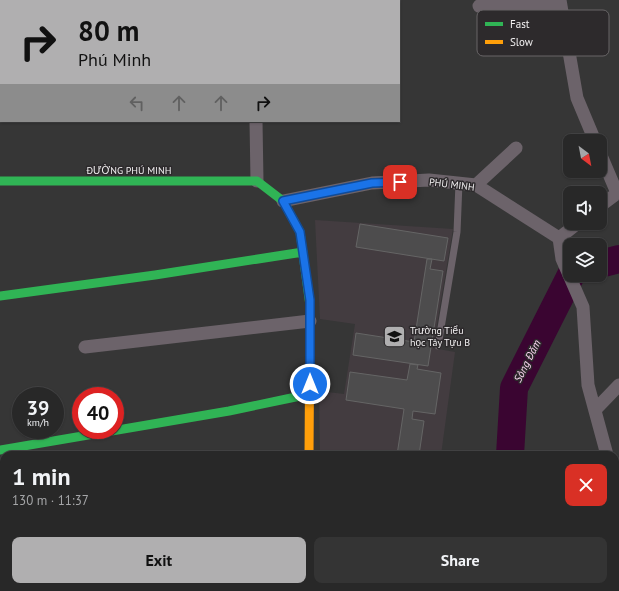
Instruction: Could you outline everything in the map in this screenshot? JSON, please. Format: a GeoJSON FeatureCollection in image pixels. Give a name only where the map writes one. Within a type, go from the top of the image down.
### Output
{"type":"FeatureCollection","features":[{"type":"Feature","properties":{"kind":"street"},"geometry":{"type":"LineString","coordinates":[[479,6],[561,2]]}},
{"type":"Feature","properties":{"kind":"street"},"geometry":{"type":"LineString","coordinates":[[570,56],[577,98],[592,134]]}},
{"type":"Feature","properties":{"kind":"street"},"geometry":{"type":"LineString","coordinates":[[256,122],[257,181],[283,201],[300,232],[310,300],[309,451]]}},
{"type":"Feature","properties":{"kind":"street"},"geometry":{"type":"LineString","coordinates":[[476,185],[516,148]]}},
{"type":"Feature","properties":{"kind":"street"},"geometry":{"type":"LineString","coordinates":[[607,168],[618,192],[607,201]]}},
{"type":"Feature","properties":{"kind":"street","name":"PHÚ MINH"},"geometry":{"type":"LineString","coordinates":[[283,201],[372,183],[429,180],[476,185],[559,238]]}},
{"type":"Feature","properties":{"kind":"street","name":"ĐƯỜNG PHÚ MINH"},"geometry":{"type":"LineString","coordinates":[[0,181],[257,181]]}},
{"type":"Feature","properties":{"kind":"street"},"geometry":{"type":"LineString","coordinates":[[569,230],[559,238],[562,259],[583,308],[588,385],[606,451]]}},
{"type":"Feature","properties":{"kind":"street"},"geometry":{"type":"LineString","coordinates":[[0,296],[155,275],[303,252]]}},
{"type":"Feature","properties":{"kind":"street"},"geometry":{"type":"LineString","coordinates":[[85,347],[310,321]]}},
{"type":"Feature","properties":{"kind":"street"},"geometry":{"type":"LineString","coordinates":[[595,410],[619,384]]}},
{"type":"Feature","properties":{"kind":"street"},"geometry":{"type":"LineString","coordinates":[[0,450],[229,411],[310,394]]}},
{"type":"Feature","properties":{"kind":"lane"},"geometry":{"type":"LineString","coordinates":[[438,346],[457,232],[458,184]]}},
{"type":"Feature","properties":{"kind":"shaded area","name":"Trường Tiểu học Tây Tựu B"},"geometry":{"type":"Polygon","coordinates":[[[315,220],[453,229],[433,348],[455,352],[442,451],[320,451],[319,391],[344,394],[355,324],[320,319],[315,220]]]}},
{"type":"Feature","properties":{"kind":"building"},"geometry":{"type":"Polygon","coordinates":[[[360,224],[448,238],[444,261],[356,247],[360,224]]]}},
{"type":"Feature","properties":{"kind":"building"},"geometry":{"type":"Polygon","coordinates":[[[427,259],[432,259],[430,269],[443,271],[428,366],[353,355],[356,333],[414,342],[427,259]]]}},
{"type":"Feature","properties":{"kind":"building"},"geometry":{"type":"Polygon","coordinates":[[[410,364],[418,365],[417,369],[441,373],[435,414],[413,411],[412,419],[424,421],[420,451],[398,451],[404,409],[346,400],[350,372],[407,380],[410,364]]]}},
{"type":"Feature","properties":{"kind":"waterway","name":"Sông Đăm"},"geometry":{"type":"LineString","coordinates":[[607,262],[619,259]]}},
{"type":"Feature","properties":{"kind":"waterway","name":"Sông Đăm"},"geometry":{"type":"LineString","coordinates":[[510,451],[514,388],[567,282]]}},
{"type":"Feature","properties":{"kind":"traffic: fast"},"geometry":{"type":"LineString","coordinates":[[0,181],[257,181],[283,201],[300,232],[310,306]]}},
{"type":"Feature","properties":{"kind":"traffic: fast"},"geometry":{"type":"LineString","coordinates":[[0,296],[155,275],[303,252]]}},
{"type":"Feature","properties":{"kind":"traffic: fast"},"geometry":{"type":"LineString","coordinates":[[0,450],[229,411],[310,394]]}},
{"type":"Feature","properties":{"kind":"traffic: slow"},"geometry":{"type":"LineString","coordinates":[[309,451],[310,306]]}},
{"type":"Feature","properties":{"kind":"place","name":"Trường Tiểu học Tây Tựu B"},"geometry":{"type":"Point","coordinates":[394,336]}},
{"type":"Feature","properties":{"kind":"route"},"geometry":{"type":"LineString","coordinates":[[310,384],[310,300],[300,232],[283,201],[372,183],[400,182]]}}]}
